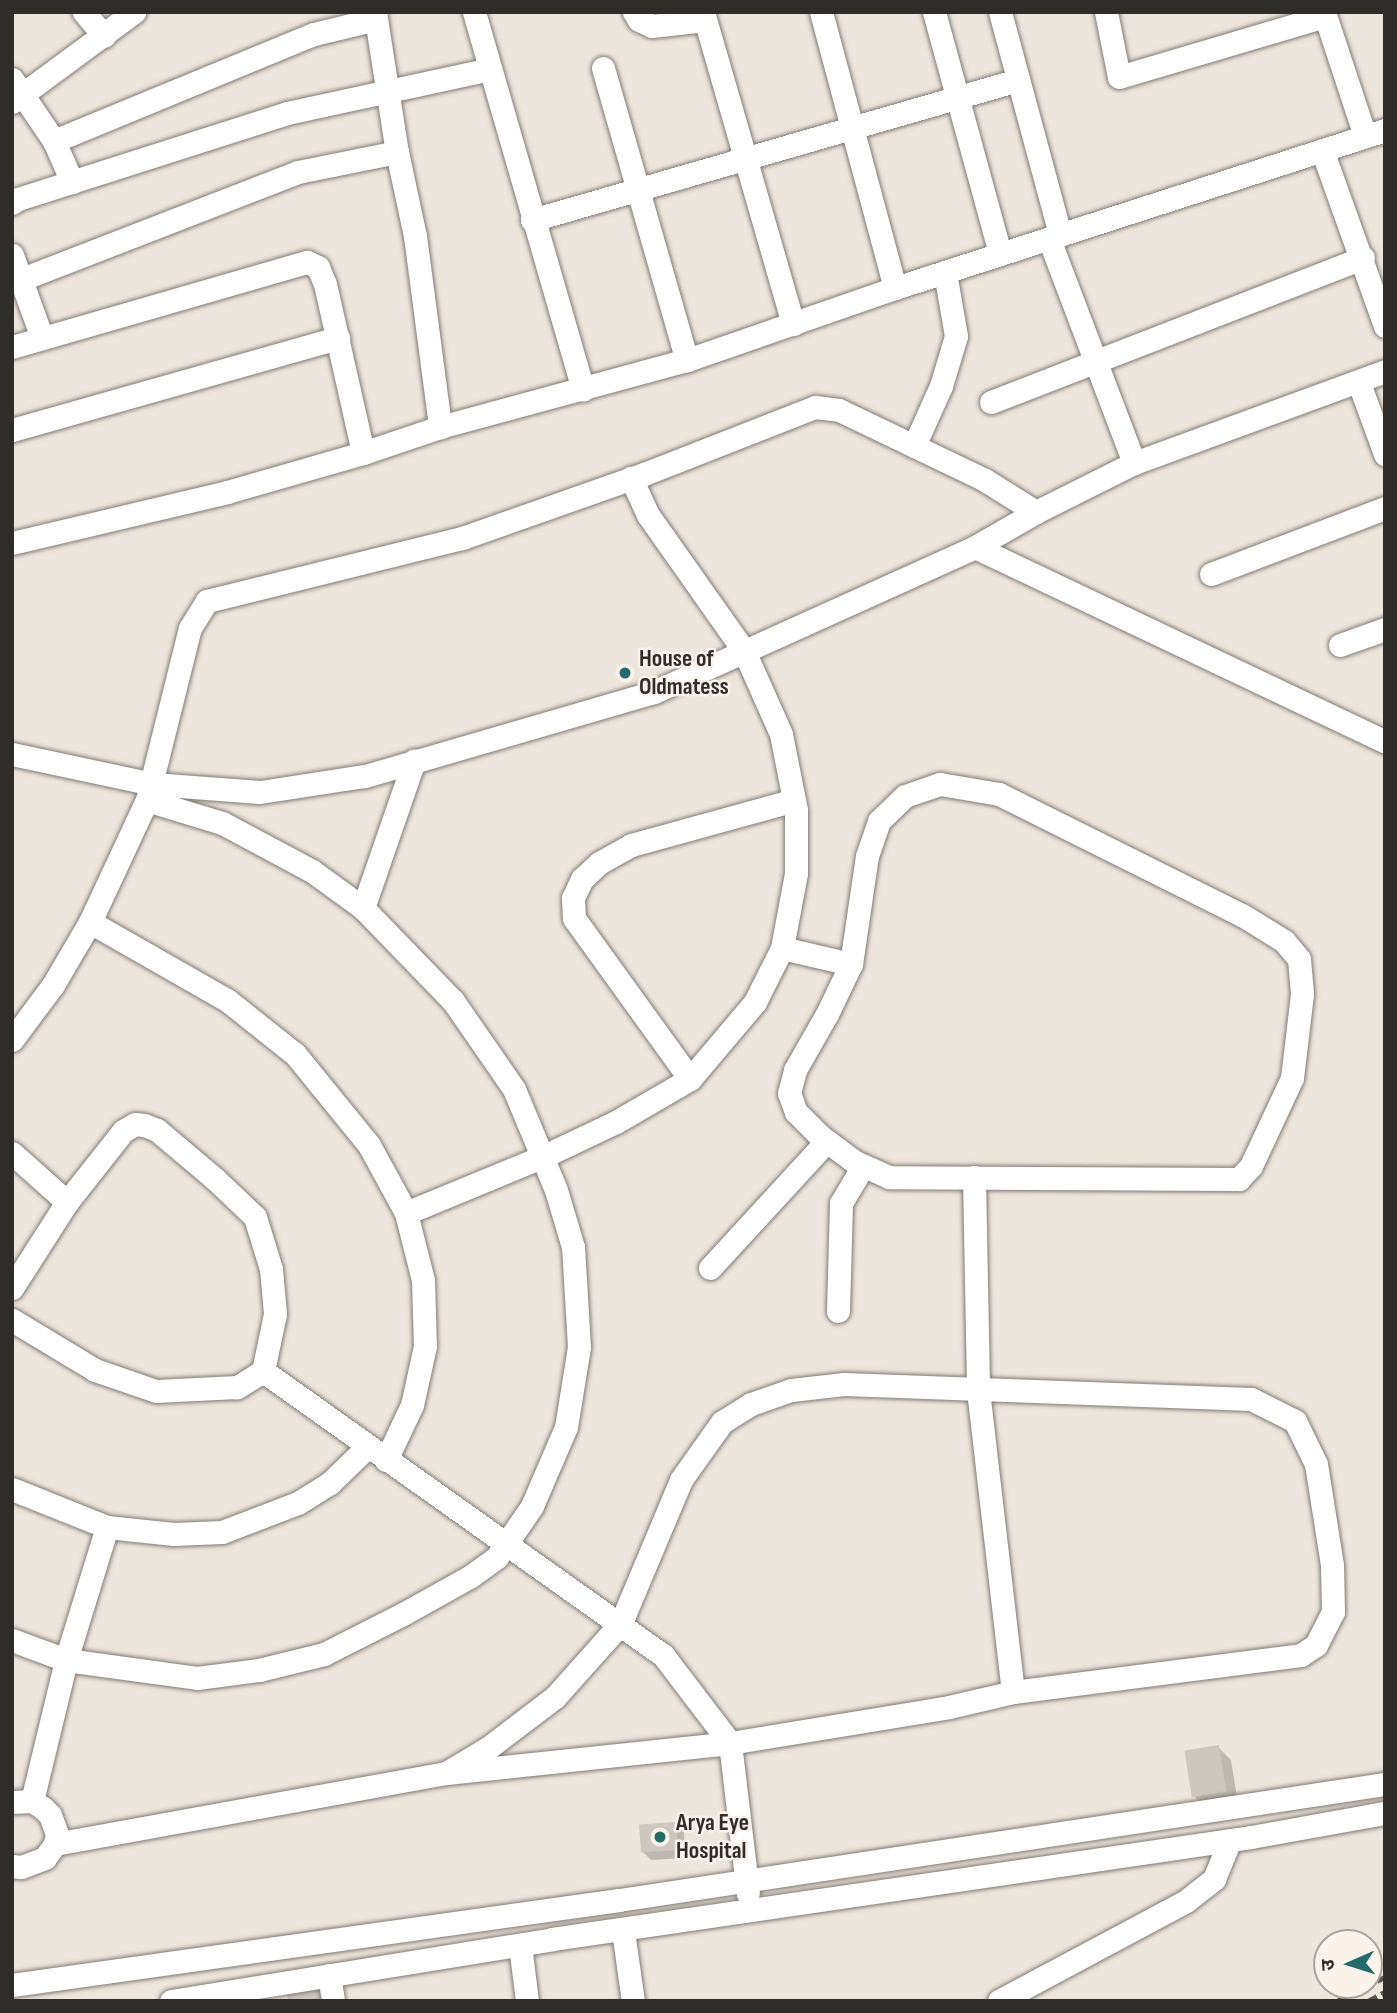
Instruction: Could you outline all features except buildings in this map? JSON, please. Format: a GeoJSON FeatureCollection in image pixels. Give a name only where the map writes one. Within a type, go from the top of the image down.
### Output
{"type":"FeatureCollection","features":[{"type":"Feature","properties":{"kind":"street"},"geometry":{"type":"LineString","coordinates":[[84,12],[104,36]]}},
{"type":"Feature","properties":{"kind":"street"},"geometry":{"type":"LineString","coordinates":[[72,182],[54,141],[16,92],[104,36],[134,12]]}},
{"type":"Feature","properties":{"kind":"street"},"geometry":{"type":"LineString","coordinates":[[474,12],[583,390]]}},
{"type":"Feature","properties":{"kind":"street"},"geometry":{"type":"LineString","coordinates":[[634,12],[639,20],[652,26],[704,16],[793,324]]}},
{"type":"Feature","properties":{"kind":"street"},"geometry":{"type":"LineString","coordinates":[[821,12],[895,288]]}},
{"type":"Feature","properties":{"kind":"street"},"geometry":{"type":"LineString","coordinates":[[934,12],[1000,254]]}},
{"type":"Feature","properties":{"kind":"street"},"geometry":{"type":"LineString","coordinates":[[1000,12],[1055,237],[1133,463]]}},
{"type":"Feature","properties":{"kind":"street"},"geometry":{"type":"LineString","coordinates":[[12,543],[227,492],[363,453],[440,427],[687,360],[895,288],[1375,133],[1324,14],[1119,78],[1106,12]]}},
{"type":"Feature","properties":{"kind":"street"},"geometry":{"type":"LineString","coordinates":[[54,141],[314,34],[376,16],[397,152],[415,236],[440,427]]}},
{"type":"Feature","properties":{"kind":"street"},"geometry":{"type":"LineString","coordinates":[[603,68],[687,360]]}},
{"type":"Feature","properties":{"kind":"street"},"geometry":{"type":"LineString","coordinates":[[12,203],[287,113],[490,69]]}},
{"type":"Feature","properties":{"kind":"street"},"geometry":{"type":"LineString","coordinates":[[532,220],[1018,80]]}},
{"type":"Feature","properties":{"kind":"street"},"geometry":{"type":"LineString","coordinates":[[1322,150],[1363,258],[1385,326]]}},
{"type":"Feature","properties":{"kind":"street"},"geometry":{"type":"LineString","coordinates":[[22,279],[298,172],[397,152]]}},
{"type":"Feature","properties":{"kind":"street"},"geometry":{"type":"LineString","coordinates":[[12,256],[42,338]]}},
{"type":"Feature","properties":{"kind":"street"},"geometry":{"type":"LineString","coordinates":[[991,402],[1096,359],[1363,258]]}},
{"type":"Feature","properties":{"kind":"street"},"geometry":{"type":"LineString","coordinates":[[12,346],[307,262],[318,267],[325,284],[363,453]]}},
{"type":"Feature","properties":{"kind":"street"},"geometry":{"type":"LineString","coordinates":[[914,446],[941,386],[956,336],[945,272]]}},
{"type":"Feature","properties":{"kind":"street"},"geometry":{"type":"LineString","coordinates":[[12,430],[338,338]]}},
{"type":"Feature","properties":{"kind":"street"},"geometry":{"type":"LineString","coordinates":[[150,792],[260,792],[365,776],[654,692],[975,547],[1133,463],[1245,421],[1359,383],[1385,371]]}},
{"type":"Feature","properties":{"kind":"street"},"geometry":{"type":"LineString","coordinates":[[1359,383],[1385,454]]}},
{"type":"Feature","properties":{"kind":"street"},"geometry":{"type":"LineString","coordinates":[[12,1040],[52,985],[90,922],[150,792],[190,628],[206,601],[462,538],[631,478],[815,407],[839,410],[985,480],[1037,512]]}},
{"type":"Feature","properties":{"kind":"street"},"geometry":{"type":"LineString","coordinates":[[406,1213],[542,1157],[616,1122],[690,1079],[755,1003],[782,948],[796,873],[794,800],[782,734],[744,651],[648,515],[631,478]]}},
{"type":"Feature","properties":{"kind":"street"},"geometry":{"type":"LineString","coordinates":[[1211,574],[1385,508]]}},
{"type":"Feature","properties":{"kind":"street"},"geometry":{"type":"LineString","coordinates":[[975,547],[1385,743]]}},
{"type":"Feature","properties":{"kind":"street"},"geometry":{"type":"LineString","coordinates":[[1340,645],[1385,629]]}},
{"type":"Feature","properties":{"kind":"street"},"geometry":{"type":"LineString","coordinates":[[12,754],[150,792],[222,822],[312,871],[363,908],[453,1001],[514,1089],[542,1157],[573,1247],[579,1347],[566,1427],[532,1506],[497,1557],[471,1576],[324,1654],[259,1670],[197,1678],[66,1660],[12,1640]]}},
{"type":"Feature","properties":{"kind":"street"},"geometry":{"type":"LineString","coordinates":[[363,908],[414,761]]}},
{"type":"Feature","properties":{"kind":"street"},"geometry":{"type":"LineString","coordinates":[[940,784],[999,794],[1242,915],[1284,941],[1299,958],[1302,994],[1292,1078],[1251,1166],[1239,1179],[889,1177],[863,1166],[827,1142],[796,1112],[789,1093],[795,1069],[827,1014],[850,964],[867,856],[878,821],[905,796],[940,784]]}},
{"type":"Feature","properties":{"kind":"street"},"geometry":{"type":"LineString","coordinates":[[690,1079],[574,918],[573,898],[582,879],[598,863],[631,845],[794,800]]}},
{"type":"Feature","properties":{"kind":"street"},"geometry":{"type":"LineString","coordinates":[[12,1489],[107,1527],[174,1534],[222,1532],[298,1503],[376,1453],[412,1405],[425,1346],[424,1280],[406,1213],[369,1145],[295,1054],[228,999],[90,922]]}},
{"type":"Feature","properties":{"kind":"street"},"geometry":{"type":"LineString","coordinates":[[782,948],[850,964]]}},
{"type":"Feature","properties":{"kind":"street"},"geometry":{"type":"LineString","coordinates":[[12,1287],[67,1202],[123,1131],[135,1124],[157,1130],[255,1217],[271,1269],[275,1314],[263,1371],[237,1387],[156,1391],[94,1370],[12,1320]]}},
{"type":"Feature","properties":{"kind":"street"},"geometry":{"type":"LineString","coordinates":[[710,1268],[827,1142]]}},
{"type":"Feature","properties":{"kind":"street"},"geometry":{"type":"LineString","coordinates":[[12,1153],[67,1202]]}},
{"type":"Feature","properties":{"kind":"street"},"geometry":{"type":"LineString","coordinates":[[838,1311],[841,1203],[863,1166]]}},
{"type":"Feature","properties":{"kind":"street"},"geometry":{"type":"LineString","coordinates":[[974,1177],[978,1391],[1013,1692]]}},
{"type":"Feature","properties":{"kind":"street"},"geometry":{"type":"LineString","coordinates":[[263,1371],[663,1655],[730,1743],[750,1910]]}},
{"type":"Feature","properties":{"kind":"street"},"geometry":{"type":"LineString","coordinates":[[55,1844],[446,1773],[730,1743],[949,1707],[1013,1692],[1301,1655],[1316,1645],[1333,1612],[1332,1565],[1316,1464],[1295,1421],[1251,1399],[844,1384],[791,1390],[751,1404],[722,1422],[681,1480],[621,1623],[555,1697],[488,1748],[446,1773]]}},
{"type":"Feature","properties":{"kind":"street"},"geometry":{"type":"LineString","coordinates":[[12,1866],[37,1863],[51,1852],[55,1844],[57,1834],[50,1815],[22,1801],[107,1527]]}},
{"type":"Feature","properties":{"kind":"street"},"geometry":{"type":"LineString","coordinates":[[12,1985],[747,1880],[1385,1784]]}},
{"type":"Feature","properties":{"kind":"street"},"geometry":{"type":"LineString","coordinates":[[171,2001],[750,1910],[1230,1840],[1385,1813]]}},
{"type":"Feature","properties":{"kind":"street"},"geometry":{"type":"LineString","coordinates":[[999,2001],[1186,1901],[1214,1879],[1230,1840]]}},
{"type":"Feature","properties":{"kind":"street"},"geometry":{"type":"LineString","coordinates":[[623,1931],[633,2001]]}},
{"type":"Feature","properties":{"kind":"street"},"geometry":{"type":"LineString","coordinates":[[520,1945],[527,2001]]}},
{"type":"Feature","properties":{"kind":"street"},"geometry":{"type":"LineString","coordinates":[[329,1975],[333,2001]]}},
{"type":"Feature","properties":{"kind":"street"},"geometry":{"type":"LineString","coordinates":[[12,1995],[15,2001]]}},
{"type":"Feature","properties":{"kind":"railway"},"geometry":{"type":"LineString","coordinates":[[1337,2001],[1385,1977]]}},
{"type":"Feature","properties":{"kind":"railway"},"geometry":{"type":"LineString","coordinates":[[1368,2001],[1385,1992]]}},
{"type":"Feature","properties":{"kind":"place","name":"House of Oldmatess"},"geometry":{"type":"Point","coordinates":[625,673]}},
{"type":"Feature","properties":{"kind":"place","name":"Arya Eye Hospital"},"geometry":{"type":"Point","coordinates":[660,1837]}}]}
